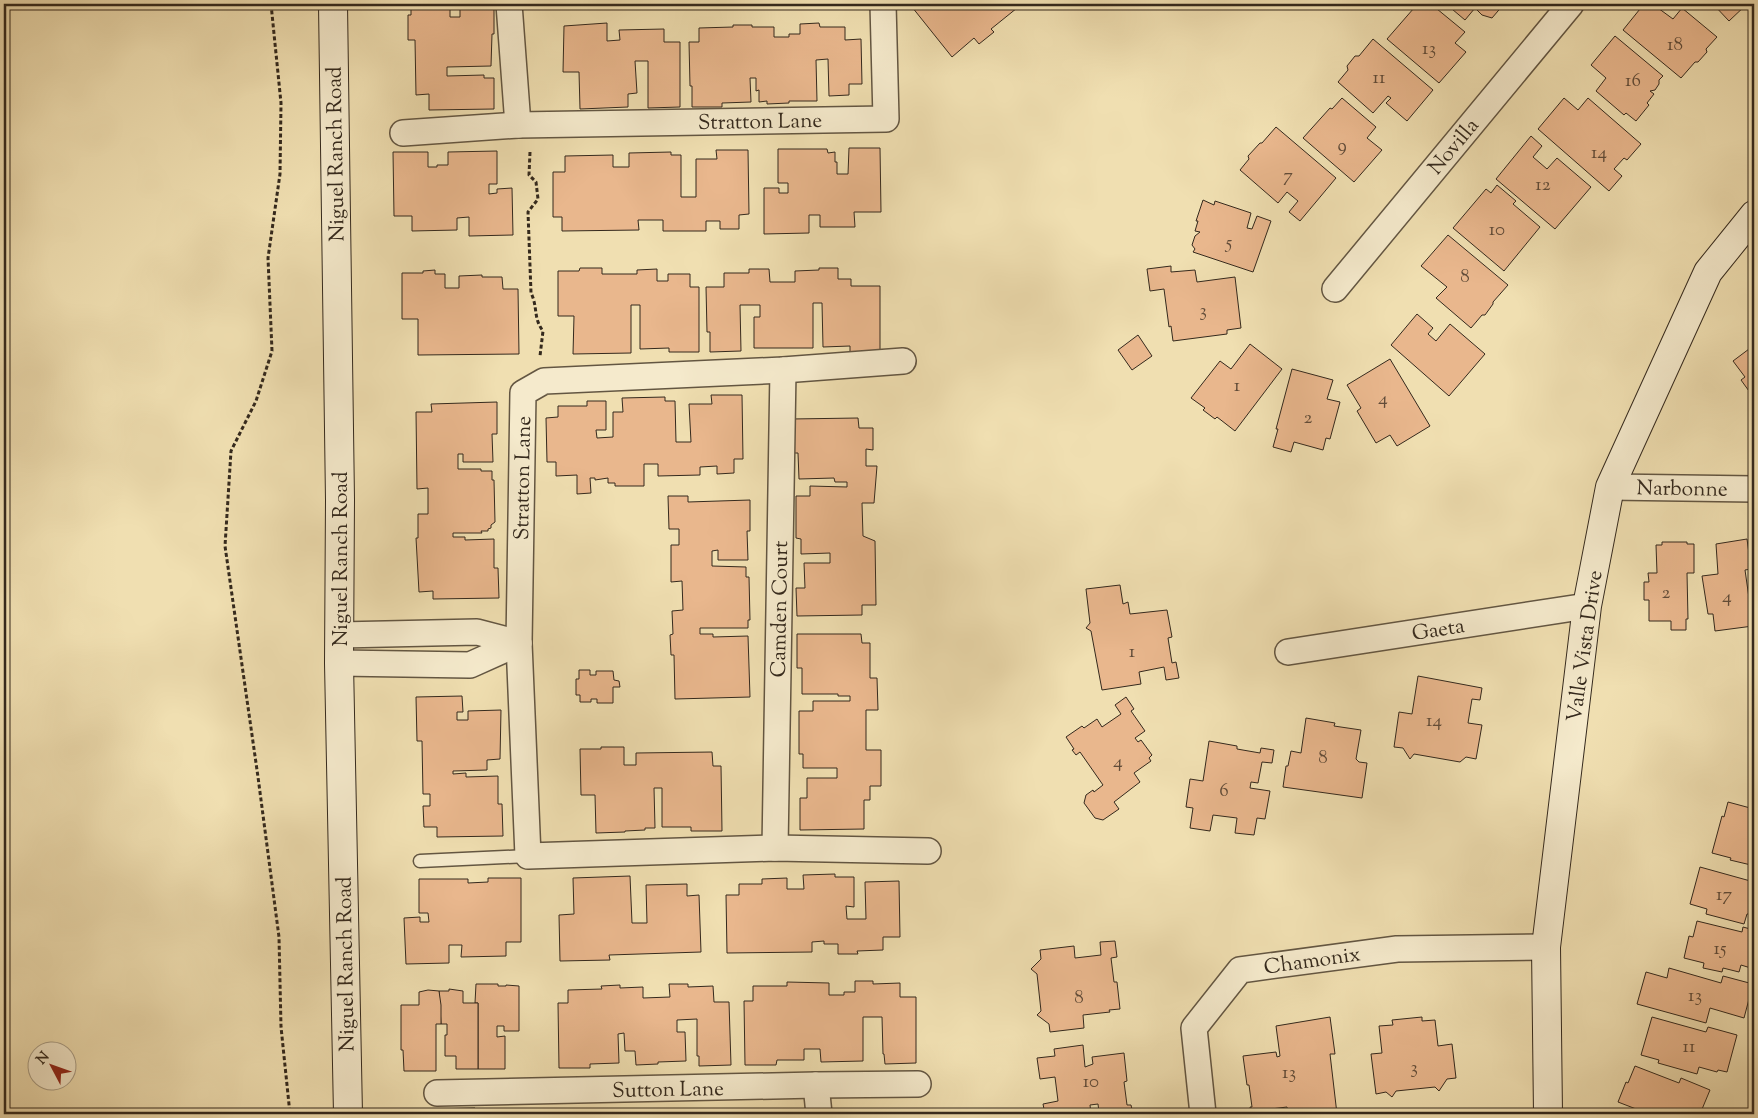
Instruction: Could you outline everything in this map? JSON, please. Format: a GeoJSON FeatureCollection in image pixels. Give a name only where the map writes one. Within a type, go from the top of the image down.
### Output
{"type":"FeatureCollection","features":[{"type":"Feature","properties":{"kind":"street","name":"Niguel Ranch Road"},"geometry":{"type":"LineString","coordinates":[[333,4],[340,424],[339,663],[348,1114]]}},
{"type":"Feature","properties":{"kind":"street"},"geometry":{"type":"LineString","coordinates":[[509,4],[518,125]]}},
{"type":"Feature","properties":{"kind":"street","name":"Stratton Lane"},"geometry":{"type":"LineString","coordinates":[[403,133],[518,125],[886,119],[883,4]]}},
{"type":"Feature","properties":{"kind":"street","name":"Novilla"},"geometry":{"type":"LineString","coordinates":[[1335,289],[1571,4]]}},
{"type":"Feature","properties":{"kind":"street","name":"Valle Vista Drive"},"geometry":{"type":"LineString","coordinates":[[1548,1114],[1546,948],[1587,606],[1610,487],[1708,272],[1754,215]]}},
{"type":"Feature","properties":{"kind":"street"},"geometry":{"type":"LineString","coordinates":[[544,381],[783,370],[903,361]]}},
{"type":"Feature","properties":{"kind":"street","name":"Camden Court"},"geometry":{"type":"LineString","coordinates":[[775,848],[783,370]]}},
{"type":"Feature","properties":{"kind":"street","name":"Stratton Lane"},"geometry":{"type":"LineString","coordinates":[[528,856],[519,643],[523,393],[544,381]]}},
{"type":"Feature","properties":{"kind":"street","name":"Narbonne"},"geometry":{"type":"LineString","coordinates":[[1610,487],[1754,488]]}},
{"type":"Feature","properties":{"kind":"street","name":"Gaeta"},"geometry":{"type":"LineString","coordinates":[[1288,652],[1587,606]]}},
{"type":"Feature","properties":{"kind":"street"},"geometry":{"type":"LineString","coordinates":[[340,635],[477,632],[519,643]]}},
{"type":"Feature","properties":{"kind":"street"},"geometry":{"type":"LineString","coordinates":[[339,663],[470,665],[519,643]]}},
{"type":"Feature","properties":{"kind":"street"},"geometry":{"type":"LineString","coordinates":[[528,856],[775,848],[928,851]]}},
{"type":"Feature","properties":{"kind":"street","name":"Chamonix"},"geometry":{"type":"LineString","coordinates":[[1203,1114],[1194,1028],[1240,970],[1397,949],[1546,948]]}},
{"type":"Feature","properties":{"kind":"street","name":"Sutton Lane"},"geometry":{"type":"LineString","coordinates":[[437,1093],[521,1103],[816,1085],[918,1084]]}},
{"type":"Feature","properties":{"kind":"street"},"geometry":{"type":"LineString","coordinates":[[816,1085],[819,1114]]}},
{"type":"Feature","properties":{"kind":"lane"},"geometry":{"type":"LineString","coordinates":[[420,861],[528,856]]}},
{"type":"Feature","properties":{"kind":"path"},"geometry":{"type":"LineString","coordinates":[[271,4],[280,103],[280,174],[268,258],[272,351],[256,401],[231,451],[224,546],[279,937],[281,1027],[290,1114]]}},
{"type":"Feature","properties":{"kind":"path"},"geometry":{"type":"LineString","coordinates":[[518,125],[531,153],[529,175],[536,182],[538,199],[528,212],[531,293],[535,302],[537,323],[543,331],[540,354],[544,381]]}},
{"type":"Feature","properties":{"kind":"building"},"geometry":{"type":"Polygon","coordinates":[[[411,4],[455,4],[455,9],[450,9],[450,17],[460,17],[460,8],[494,7],[491,66],[447,67],[447,76],[484,75],[484,78],[494,78],[494,109],[429,110],[429,94],[416,95],[415,40],[408,40],[408,15],[411,15],[411,4]]]}},
{"type":"Feature","properties":{"kind":"building"},"geometry":{"type":"Polygon","coordinates":[[[916,4],[1022,4],[991,29],[994,32],[979,44],[974,38],[952,57],[912,7],[916,4]]]}},
{"type":"Feature","properties":{"kind":"building"},"geometry":{"type":"Polygon","coordinates":[[[1421,4],[1431,4],[1465,32],[1455,43],[1466,52],[1439,83],[1387,39],[1414,8],[1416,10],[1421,4]]]}},
{"type":"Feature","properties":{"kind":"building"},"geometry":{"type":"Polygon","coordinates":[[[1446,4],[1504,4],[1492,18],[1482,15],[1475,8],[1465,20],[1446,4]]]}},
{"type":"Feature","properties":{"kind":"building"},"geometry":{"type":"Polygon","coordinates":[[[1644,4],[1662,4],[1658,8],[1673,19],[1682,8],[1717,37],[1706,49],[1707,52],[1681,78],[1623,30],[1644,4]]]}},
{"type":"Feature","properties":{"kind":"building"},"geometry":{"type":"Polygon","coordinates":[[[1713,4],[1747,4],[1729,21],[1713,4]]]}},
{"type":"Feature","properties":{"kind":"building"},"geometry":{"type":"Polygon","coordinates":[[[607,23],[607,41],[620,40],[619,30],[664,29],[664,42],[680,42],[680,107],[648,108],[648,61],[635,61],[637,93],[628,94],[628,107],[580,109],[579,72],[563,72],[564,26],[607,23]]]}},
{"type":"Feature","properties":{"kind":"building"},"geometry":{"type":"Polygon","coordinates":[[[819,23],[820,27],[845,27],[845,40],[861,39],[862,84],[849,84],[849,95],[829,96],[828,59],[816,60],[817,101],[789,101],[789,103],[767,104],[767,101],[759,102],[759,90],[756,91],[756,78],[750,78],[751,102],[722,103],[722,107],[692,107],[689,42],[699,42],[699,28],[733,27],[733,25],[774,27],[774,37],[789,37],[789,34],[800,34],[800,24],[819,23]]]}},
{"type":"Feature","properties":{"kind":"building"},"geometry":{"type":"Polygon","coordinates":[[[1615,36],[1663,76],[1655,90],[1650,91],[1654,94],[1647,103],[1649,105],[1636,121],[1626,113],[1624,115],[1596,91],[1606,78],[1591,65],[1615,36]]]}},
{"type":"Feature","properties":{"kind":"building"},"geometry":{"type":"Polygon","coordinates":[[[1373,39],[1433,90],[1407,121],[1386,103],[1391,98],[1388,96],[1373,113],[1338,82],[1348,70],[1347,66],[1355,56],[1359,56],[1373,39]]]}},
{"type":"Feature","properties":{"kind":"building"},"geometry":{"type":"Polygon","coordinates":[[[1342,98],[1376,127],[1367,138],[1382,150],[1354,182],[1303,138],[1330,108],[1332,109],[1342,98]]]}},
{"type":"Feature","properties":{"kind":"building"},"geometry":{"type":"Polygon","coordinates":[[[1564,98],[1578,110],[1588,98],[1641,144],[1627,160],[1624,158],[1614,169],[1622,176],[1609,191],[1538,129],[1564,98]]]}},
{"type":"Feature","properties":{"kind":"building"},"geometry":{"type":"Polygon","coordinates":[[[1276,127],[1336,178],[1300,221],[1289,212],[1298,201],[1287,192],[1278,203],[1240,170],[1249,159],[1248,156],[1276,127]]]}},
{"type":"Feature","properties":{"kind":"building"},"geometry":{"type":"Polygon","coordinates":[[[1531,136],[1542,146],[1533,157],[1547,169],[1557,158],[1591,187],[1555,229],[1496,179],[1531,136]]]}},
{"type":"Feature","properties":{"kind":"building"},"geometry":{"type":"Polygon","coordinates":[[[849,148],[880,148],[881,212],[854,212],[855,227],[820,227],[820,215],[809,215],[809,233],[764,234],[764,188],[779,188],[779,193],[788,193],[788,183],[778,183],[778,149],[827,149],[828,153],[835,152],[837,174],[848,174],[849,148]]]}},
{"type":"Feature","properties":{"kind":"building"},"geometry":{"type":"Polygon","coordinates":[[[716,150],[748,150],[749,214],[739,215],[739,229],[720,229],[720,221],[706,221],[706,231],[663,231],[663,220],[638,220],[639,230],[562,231],[562,217],[553,217],[553,172],[565,172],[565,156],[613,155],[613,167],[629,167],[629,153],[671,152],[671,155],[681,155],[681,197],[696,197],[696,159],[717,159],[716,150]]]}},
{"type":"Feature","properties":{"kind":"building"},"geometry":{"type":"Polygon","coordinates":[[[497,151],[497,184],[489,184],[489,194],[497,193],[497,189],[512,188],[513,235],[469,236],[469,217],[457,218],[457,230],[412,231],[412,216],[394,216],[393,152],[428,152],[428,167],[437,167],[437,165],[448,165],[448,152],[497,151]]]}},
{"type":"Feature","properties":{"kind":"building"},"geometry":{"type":"Polygon","coordinates":[[[1497,185],[1516,201],[1513,204],[1540,227],[1504,271],[1453,228],[1486,189],[1491,193],[1497,185]]]}},
{"type":"Feature","properties":{"kind":"building"},"geometry":{"type":"Polygon","coordinates":[[[1203,200],[1214,205],[1215,201],[1251,213],[1247,228],[1252,229],[1257,216],[1271,221],[1253,272],[1193,252],[1195,249],[1192,245],[1195,236],[1200,232],[1195,231],[1198,221],[1196,221],[1203,200]]]}},
{"type":"Feature","properties":{"kind":"building"},"geometry":{"type":"Polygon","coordinates":[[[1448,235],[1508,285],[1493,302],[1485,315],[1482,315],[1471,328],[1436,298],[1447,287],[1421,266],[1448,235]]]}},
{"type":"Feature","properties":{"kind":"building"},"geometry":{"type":"Polygon","coordinates":[[[1171,266],[1171,272],[1195,270],[1197,282],[1235,277],[1241,328],[1227,330],[1227,334],[1173,341],[1171,326],[1169,327],[1164,289],[1150,291],[1147,269],[1171,266]]]}},
{"type":"Feature","properties":{"kind":"building"},"geometry":{"type":"Polygon","coordinates":[[[580,268],[602,268],[602,274],[637,274],[637,270],[657,269],[657,281],[668,281],[668,274],[690,274],[690,287],[699,287],[699,352],[669,352],[669,348],[640,349],[640,305],[631,305],[631,353],[573,354],[574,316],[558,316],[558,271],[579,271],[580,268]]]}},
{"type":"Feature","properties":{"kind":"building"},"geometry":{"type":"Polygon","coordinates":[[[819,268],[838,268],[838,279],[851,279],[851,286],[880,286],[880,351],[850,352],[850,346],[823,347],[822,303],[813,303],[813,348],[754,348],[754,317],[760,317],[760,305],[740,305],[741,351],[710,352],[710,332],[707,332],[706,287],[724,287],[724,273],[749,273],[749,269],[769,269],[770,282],[795,282],[795,271],[819,270],[819,268]]]}},
{"type":"Feature","properties":{"kind":"building"},"geometry":{"type":"Polygon","coordinates":[[[435,270],[435,274],[445,274],[445,288],[459,288],[459,276],[482,275],[482,277],[502,277],[503,289],[518,289],[519,354],[418,355],[418,319],[402,319],[402,273],[423,273],[423,271],[435,270]]]}},
{"type":"Feature","properties":{"kind":"building"},"geometry":{"type":"Polygon","coordinates":[[[1417,314],[1433,328],[1428,334],[1436,341],[1450,324],[1485,354],[1449,396],[1391,345],[1417,314]]]}},
{"type":"Feature","properties":{"kind":"building"},"geometry":{"type":"Polygon","coordinates":[[[1138,335],[1152,356],[1132,370],[1118,350],[1138,335]]]}},
{"type":"Feature","properties":{"kind":"building"},"geometry":{"type":"Polygon","coordinates":[[[1250,344],[1282,369],[1235,431],[1217,417],[1215,419],[1203,410],[1205,408],[1191,398],[1220,361],[1231,369],[1250,344]]]}},
{"type":"Feature","properties":{"kind":"building"},"geometry":{"type":"Polygon","coordinates":[[[1754,348],[1754,398],[1741,380],[1745,377],[1733,361],[1749,349],[1750,351],[1754,348]]]}},
{"type":"Feature","properties":{"kind":"building"},"geometry":{"type":"Polygon","coordinates":[[[1390,359],[1430,426],[1397,446],[1390,435],[1376,443],[1357,411],[1361,408],[1347,385],[1390,359]]]}},
{"type":"Feature","properties":{"kind":"building"},"geometry":{"type":"Polygon","coordinates":[[[1292,369],[1333,380],[1327,399],[1340,402],[1330,439],[1326,438],[1323,450],[1294,442],[1291,452],[1273,447],[1292,369]]]}},
{"type":"Feature","properties":{"kind":"building"},"geometry":{"type":"Polygon","coordinates":[[[711,395],[742,395],[743,459],[734,459],[734,473],[717,474],[717,466],[700,467],[700,475],[658,476],[658,464],[644,464],[644,486],[615,486],[615,483],[608,483],[608,478],[595,480],[595,478],[590,478],[591,493],[577,494],[577,475],[556,476],[556,462],[547,462],[546,418],[558,417],[558,406],[587,406],[587,401],[606,401],[606,430],[596,430],[597,438],[613,437],[613,412],[623,412],[622,398],[665,397],[665,401],[675,401],[676,442],[691,442],[689,404],[712,404],[711,395]]]}},
{"type":"Feature","properties":{"kind":"building"},"geometry":{"type":"Polygon","coordinates":[[[497,402],[497,434],[492,434],[493,462],[463,462],[463,454],[458,454],[458,469],[492,471],[495,522],[488,531],[481,531],[482,533],[453,533],[453,537],[465,537],[465,540],[494,539],[494,568],[498,568],[499,598],[433,599],[433,591],[419,592],[416,538],[418,538],[418,514],[428,514],[428,488],[417,489],[416,412],[432,412],[431,404],[497,402]]]}},
{"type":"Feature","properties":{"kind":"building"},"geometry":{"type":"Polygon","coordinates":[[[858,418],[859,428],[873,428],[873,450],[866,449],[866,466],[877,466],[874,503],[862,503],[863,536],[875,541],[876,605],[862,605],[862,615],[797,616],[796,588],[805,588],[804,563],[830,563],[830,553],[801,554],[801,539],[796,538],[796,496],[810,496],[810,486],[847,487],[847,482],[835,482],[834,478],[799,479],[798,453],[792,453],[791,419],[858,418]]]}},
{"type":"Feature","properties":{"kind":"building"},"geometry":{"type":"Polygon","coordinates":[[[668,496],[688,496],[688,502],[750,500],[750,531],[747,531],[748,560],[718,560],[718,550],[712,551],[712,566],[746,567],[746,577],[749,577],[750,620],[748,620],[748,628],[700,628],[700,634],[713,634],[713,637],[748,636],[750,697],[675,699],[674,655],[671,655],[670,635],[673,634],[672,611],[683,610],[682,581],[671,582],[671,545],[679,545],[679,529],[669,529],[668,496]]]}},
{"type":"Feature","properties":{"kind":"building"},"geometry":{"type":"Polygon","coordinates":[[[1747,539],[1751,569],[1745,570],[1753,626],[1715,631],[1713,614],[1708,614],[1702,576],[1718,574],[1716,544],[1747,539]]]}},
{"type":"Feature","properties":{"kind":"building"},"geometry":{"type":"Polygon","coordinates":[[[1662,542],[1687,542],[1687,544],[1694,544],[1694,573],[1687,573],[1688,619],[1686,619],[1686,630],[1671,630],[1671,621],[1649,621],[1649,600],[1644,600],[1644,582],[1649,582],[1648,573],[1657,573],[1656,545],[1662,545],[1662,542]]]}},
{"type":"Feature","properties":{"kind":"building"},"geometry":{"type":"Polygon","coordinates":[[[1120,585],[1123,604],[1128,602],[1130,614],[1167,610],[1172,637],[1168,638],[1172,663],[1176,662],[1179,678],[1166,680],[1164,667],[1139,672],[1141,684],[1102,690],[1091,631],[1086,628],[1090,623],[1086,589],[1120,585]]]}},
{"type":"Feature","properties":{"kind":"building"},"geometry":{"type":"Polygon","coordinates":[[[797,634],[861,634],[862,643],[870,643],[870,678],[877,678],[878,710],[866,710],[866,750],[881,750],[881,786],[870,786],[870,800],[864,800],[864,829],[800,830],[800,798],[807,798],[807,778],[837,778],[837,768],[803,768],[803,754],[799,754],[799,711],[813,711],[813,701],[850,701],[850,696],[802,694],[802,668],[797,668],[797,634]]]}},
{"type":"Feature","properties":{"kind":"building"},"geometry":{"type":"Polygon","coordinates":[[[579,670],[590,670],[590,675],[596,675],[596,671],[613,671],[614,680],[619,681],[620,687],[613,687],[613,703],[597,703],[597,699],[591,699],[591,702],[580,702],[580,695],[576,695],[576,679],[579,679],[579,670]]]}},
{"type":"Feature","properties":{"kind":"building"},"geometry":{"type":"Polygon","coordinates":[[[1418,676],[1482,688],[1480,700],[1472,699],[1468,723],[1482,725],[1476,759],[1466,757],[1460,762],[1414,754],[1410,759],[1403,748],[1394,747],[1399,712],[1412,714],[1418,676]]]}},
{"type":"Feature","properties":{"kind":"building"},"geometry":{"type":"Polygon","coordinates":[[[462,696],[463,712],[457,712],[457,720],[468,720],[468,711],[501,710],[500,759],[487,760],[487,770],[453,771],[453,774],[466,773],[466,777],[498,776],[498,804],[502,804],[503,836],[437,837],[437,827],[424,827],[423,806],[430,806],[430,794],[423,794],[422,741],[417,741],[416,697],[462,696]]]}},
{"type":"Feature","properties":{"kind":"building"},"geometry":{"type":"Polygon","coordinates":[[[1126,697],[1134,709],[1131,711],[1145,731],[1135,738],[1138,742],[1141,740],[1152,755],[1149,758],[1151,761],[1134,773],[1140,782],[1114,802],[1119,809],[1103,820],[1095,818],[1084,803],[1086,795],[1103,785],[1080,752],[1076,755],[1072,750],[1074,749],[1066,737],[1097,719],[1102,727],[1121,714],[1115,705],[1126,697]]]}},
{"type":"Feature","properties":{"kind":"building"},"geometry":{"type":"Polygon","coordinates":[[[1306,718],[1335,723],[1334,726],[1361,730],[1356,759],[1359,762],[1367,763],[1362,798],[1283,787],[1286,766],[1288,766],[1291,751],[1301,753],[1306,718]]]}},
{"type":"Feature","properties":{"kind":"building"},"geometry":{"type":"Polygon","coordinates":[[[1209,741],[1237,746],[1237,749],[1260,753],[1261,748],[1274,750],[1272,763],[1262,762],[1258,783],[1251,782],[1250,788],[1270,791],[1265,819],[1257,818],[1254,835],[1235,833],[1237,818],[1213,815],[1210,831],[1190,828],[1193,808],[1186,807],[1190,779],[1203,781],[1209,741]]]}},
{"type":"Feature","properties":{"kind":"building"},"geometry":{"type":"Polygon","coordinates":[[[601,747],[624,747],[624,765],[636,765],[636,753],[712,752],[713,766],[721,766],[722,831],[691,831],[691,827],[662,827],[662,788],[654,788],[655,828],[596,833],[595,795],[581,795],[580,749],[601,749],[601,747]]]}},
{"type":"Feature","properties":{"kind":"building"},"geometry":{"type":"Polygon","coordinates":[[[1728,802],[1754,809],[1754,862],[1752,861],[1751,865],[1712,853],[1722,816],[1724,817],[1728,802]]]}},
{"type":"Feature","properties":{"kind":"building"},"geometry":{"type":"Polygon","coordinates":[[[1700,867],[1754,882],[1754,920],[1750,914],[1747,914],[1744,924],[1706,914],[1707,909],[1690,904],[1700,867]]]}},
{"type":"Feature","properties":{"kind":"building"},"geometry":{"type":"Polygon","coordinates":[[[835,874],[835,877],[854,877],[854,907],[846,906],[847,919],[866,919],[865,882],[899,881],[900,937],[883,937],[883,950],[857,951],[858,954],[838,954],[838,944],[824,944],[824,941],[812,942],[812,952],[727,953],[726,895],[739,895],[739,884],[762,884],[762,879],[787,878],[787,889],[804,889],[803,875],[835,874]]]}},
{"type":"Feature","properties":{"kind":"building"},"geometry":{"type":"Polygon","coordinates":[[[630,876],[632,923],[647,923],[646,885],[687,884],[687,896],[699,895],[701,952],[609,955],[610,960],[560,961],[559,915],[574,914],[573,878],[630,876]]]}},
{"type":"Feature","properties":{"kind":"building"},"geometry":{"type":"Polygon","coordinates":[[[488,878],[521,878],[521,942],[506,942],[506,956],[461,957],[462,945],[449,945],[449,963],[406,964],[404,918],[420,917],[420,922],[429,922],[428,913],[419,913],[419,879],[468,879],[468,883],[488,882],[488,878]]]}},
{"type":"Feature","properties":{"kind":"building"},"geometry":{"type":"Polygon","coordinates":[[[1697,921],[1742,932],[1743,927],[1754,930],[1754,969],[1741,965],[1739,972],[1723,968],[1722,972],[1703,968],[1704,963],[1684,958],[1689,936],[1693,937],[1697,921]]]}},
{"type":"Feature","properties":{"kind":"building"},"geometry":{"type":"Polygon","coordinates":[[[1115,941],[1117,957],[1111,958],[1114,982],[1117,982],[1120,1009],[1083,1015],[1084,1028],[1050,1032],[1049,1024],[1037,1015],[1041,1011],[1037,974],[1031,969],[1041,959],[1040,950],[1074,946],[1075,958],[1101,955],[1100,942],[1115,941]]]}},
{"type":"Feature","properties":{"kind":"building"},"geometry":{"type":"Polygon","coordinates":[[[1669,968],[1721,983],[1723,976],[1753,984],[1744,1018],[1710,1008],[1706,1023],[1637,1004],[1646,972],[1667,978],[1669,968]]]}},
{"type":"Feature","properties":{"kind":"building"},"geometry":{"type":"Polygon","coordinates":[[[855,981],[873,981],[873,984],[900,983],[900,997],[916,997],[916,1063],[885,1064],[882,1017],[863,1017],[863,1061],[821,1062],[820,1049],[804,1049],[804,1060],[777,1060],[776,1065],[745,1065],[744,1001],[753,1001],[753,986],[787,986],[787,982],[829,983],[829,995],[844,995],[844,992],[855,992],[855,981]]]}},
{"type":"Feature","properties":{"kind":"building"},"geometry":{"type":"Polygon","coordinates":[[[476,984],[519,986],[519,1031],[504,1031],[504,1026],[497,1026],[497,1037],[505,1036],[505,1069],[478,1069],[478,1003],[475,1003],[476,984]]]}},
{"type":"Feature","properties":{"kind":"building"},"geometry":{"type":"Polygon","coordinates":[[[669,984],[688,984],[688,987],[713,986],[714,1002],[729,1002],[731,1065],[699,1066],[699,1056],[697,1056],[697,1019],[677,1020],[677,1032],[685,1032],[686,1061],[636,1065],[635,1051],[625,1051],[624,1033],[618,1034],[619,1063],[590,1064],[590,1068],[559,1068],[558,1003],[568,1003],[568,990],[602,989],[601,986],[620,985],[620,988],[643,987],[643,998],[670,997],[669,984]]]}},
{"type":"Feature","properties":{"kind":"building"},"geometry":{"type":"Polygon","coordinates":[[[449,989],[463,991],[463,1003],[478,1003],[478,1069],[456,1069],[456,1056],[445,1056],[447,1024],[441,1024],[439,991],[449,991],[449,989]]]}},
{"type":"Feature","properties":{"kind":"building"},"geometry":{"type":"Polygon","coordinates":[[[428,990],[439,991],[441,1005],[441,1024],[436,1024],[436,1071],[404,1071],[403,1050],[401,1050],[401,1005],[419,1005],[419,992],[428,990]]]}},
{"type":"Feature","properties":{"kind":"building"},"geometry":{"type":"Polygon","coordinates":[[[1330,1017],[1335,1054],[1330,1054],[1337,1114],[1288,1114],[1287,1107],[1263,1110],[1264,1114],[1251,1114],[1249,1085],[1247,1085],[1243,1056],[1276,1052],[1277,1057],[1280,1056],[1276,1026],[1330,1017]]]}},
{"type":"Feature","properties":{"kind":"building"},"geometry":{"type":"Polygon","coordinates":[[[1422,1017],[1422,1021],[1435,1020],[1438,1046],[1452,1044],[1456,1078],[1447,1079],[1439,1091],[1435,1087],[1396,1091],[1392,1097],[1386,1092],[1376,1094],[1371,1054],[1382,1053],[1379,1026],[1393,1025],[1392,1020],[1422,1017]]]}},
{"type":"Feature","properties":{"kind":"building"},"geometry":{"type":"Polygon","coordinates":[[[1652,1017],[1706,1032],[1708,1027],[1737,1035],[1727,1072],[1718,1070],[1717,1072],[1699,1067],[1697,1074],[1658,1063],[1659,1060],[1641,1055],[1652,1017]]]}},
{"type":"Feature","properties":{"kind":"building"},"geometry":{"type":"Polygon","coordinates":[[[1083,1045],[1085,1067],[1093,1064],[1092,1057],[1124,1053],[1127,1081],[1124,1082],[1127,1105],[1131,1105],[1133,1114],[1119,1114],[1119,1110],[1099,1112],[1098,1104],[1090,1105],[1091,1114],[1045,1114],[1043,1104],[1058,1101],[1055,1077],[1040,1079],[1037,1058],[1055,1056],[1054,1049],[1083,1045]]]}},
{"type":"Feature","properties":{"kind":"building"},"geometry":{"type":"Polygon","coordinates":[[[1635,1066],[1679,1083],[1681,1078],[1710,1090],[1700,1114],[1649,1114],[1618,1102],[1635,1066]]]}},
{"type":"Feature","properties":{"kind":"building"},"geometry":{"type":"Polygon","coordinates":[[[475,1108],[475,1110],[496,1109],[497,1114],[431,1114],[431,1109],[475,1108]]]}},
{"type":"Feature","properties":{"kind":"building"},"geometry":{"type":"Polygon","coordinates":[[[689,1109],[689,1114],[659,1114],[659,1110],[689,1109]]]}},
{"type":"Feature","properties":{"kind":"building"},"geometry":{"type":"Polygon","coordinates":[[[564,1111],[590,1111],[590,1114],[564,1114],[564,1111]]]}},
{"type":"Feature","properties":{"kind":"building"},"geometry":{"type":"Polygon","coordinates":[[[589,1112],[612,1112],[613,1114],[590,1114],[589,1112]]]}}]}
